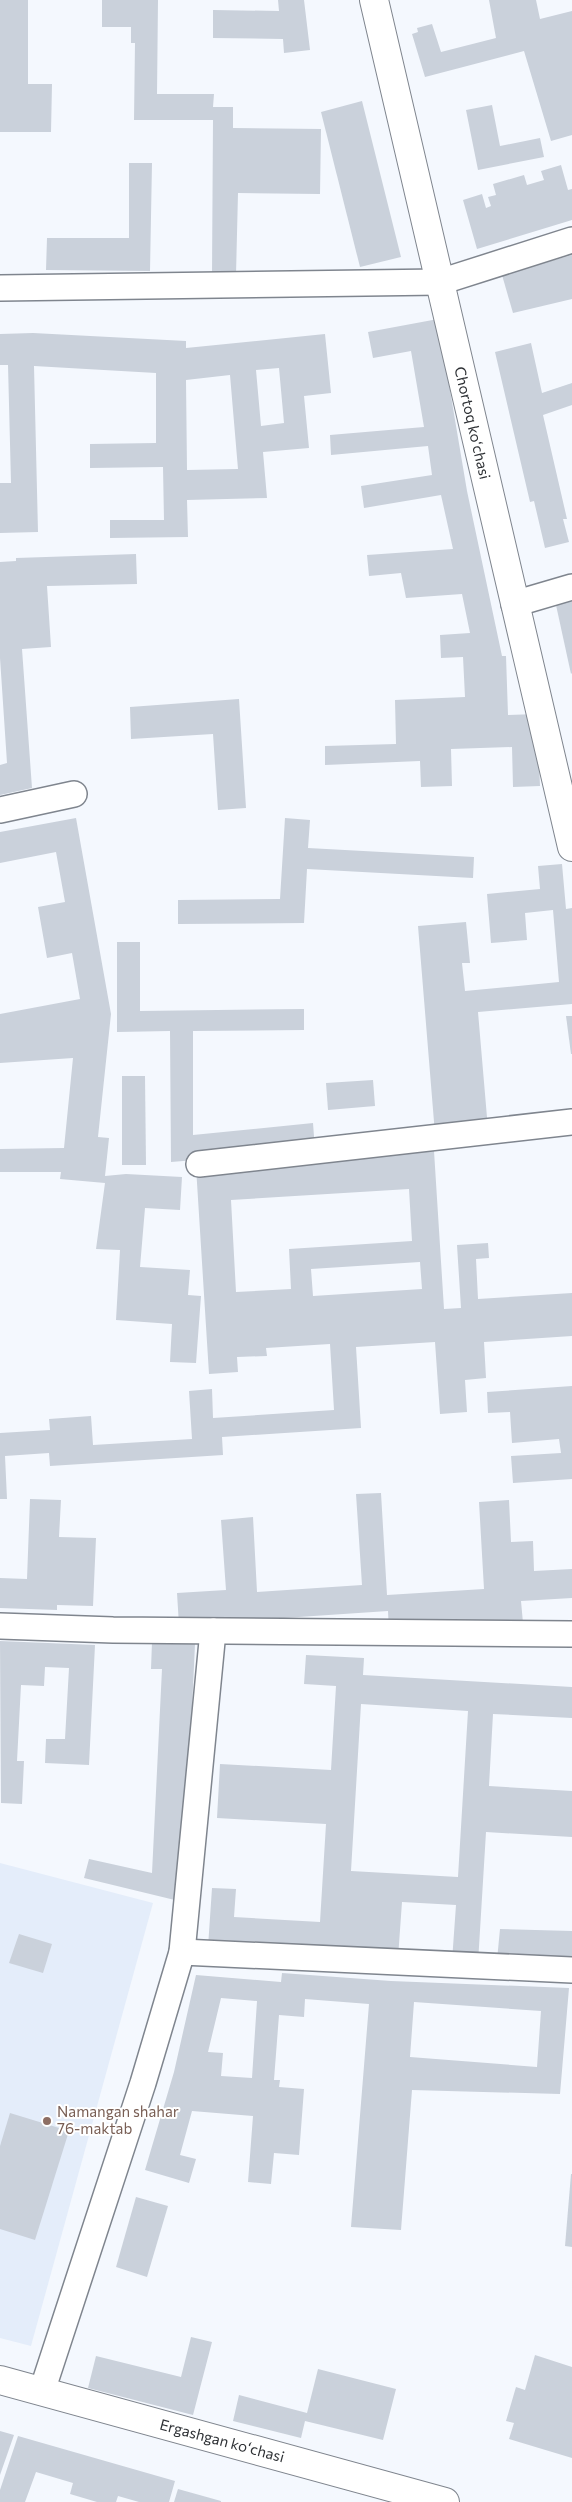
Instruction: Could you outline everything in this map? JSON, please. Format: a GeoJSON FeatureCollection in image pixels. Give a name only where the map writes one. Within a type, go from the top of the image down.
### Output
{"type":"FeatureCollection","features":[{"type":"Feature","properties":{"kind":"main road","name":"Chortoq koʻchasi"},"geometry":{"type":"LineString","coordinates":[[374,0],[572,846]]}},
{"type":"Feature","properties":{"kind":"main road","name":"Ergashgan koʻchasi"},"geometry":{"type":"LineString","coordinates":[[0,2380],[445,2502]]}},
{"type":"Feature","properties":{"kind":"street"},"geometry":{"type":"LineString","coordinates":[[0,288],[440,282],[572,240]]}},
{"type":"Feature","properties":{"kind":"street"},"geometry":{"type":"LineString","coordinates":[[514,604],[572,587]]}},
{"type":"Feature","properties":{"kind":"street"},"geometry":{"type":"LineString","coordinates":[[0,810],[74,794]]}},
{"type":"Feature","properties":{"kind":"street"},"geometry":{"type":"LineString","coordinates":[[199,1164],[572,1122]]}},
{"type":"Feature","properties":{"kind":"street"},"geometry":{"type":"LineString","coordinates":[[0,1626],[113,1630],[572,1634]]}},
{"type":"Feature","properties":{"kind":"street"},"geometry":{"type":"LineString","coordinates":[[42,2391],[143,2083],[182,1952],[213,1631]]}},
{"type":"Feature","properties":{"kind":"street"},"geometry":{"type":"LineString","coordinates":[[182,1952],[572,1970]]}},
{"type":"Feature","properties":{"kind":"shaded area","name":"Namangan shahar 76-maktab"},"geometry":{"type":"Polygon","coordinates":[[[0,1863],[153,1903],[31,2346],[0,2338],[0,1863]]]}},
{"type":"Feature","properties":{"kind":"building"},"geometry":{"type":"Polygon","coordinates":[[[0,0],[28,0],[28,84],[52,84],[51,132],[0,132],[0,0]]]}},
{"type":"Feature","properties":{"kind":"building"},"geometry":{"type":"Polygon","coordinates":[[[102,0],[158,0],[157,94],[214,94],[213,107],[233,107],[233,128],[321,129],[320,194],[238,193],[236,275],[212,275],[213,120],[134,120],[135,43],[131,43],[131,27],[102,27],[102,0]]]}},
{"type":"Feature","properties":{"kind":"building"},"geometry":{"type":"Polygon","coordinates":[[[278,0],[304,0],[310,50],[284,53],[283,39],[213,38],[213,10],[279,11],[278,0]]]}},
{"type":"Feature","properties":{"kind":"building"},"geometry":{"type":"Polygon","coordinates":[[[489,0],[536,0],[540,19],[572,11],[572,135],[551,141],[524,51],[425,77],[412,34],[418,32],[417,28],[432,24],[441,52],[496,38],[489,0]]]}},
{"type":"Feature","properties":{"kind":"building"},"geometry":{"type":"Polygon","coordinates":[[[362,101],[401,257],[360,267],[321,112],[362,101]]]}},
{"type":"Feature","properties":{"kind":"building"},"geometry":{"type":"Polygon","coordinates":[[[492,105],[500,146],[540,138],[544,157],[478,170],[466,110],[492,105]]]}},
{"type":"Feature","properties":{"kind":"building"},"geometry":{"type":"Polygon","coordinates":[[[129,163],[152,163],[150,271],[46,270],[47,238],[129,238],[129,163]]]}},
{"type":"Feature","properties":{"kind":"building"},"geometry":{"type":"Polygon","coordinates":[[[561,165],[568,190],[572,189],[572,220],[477,249],[463,200],[482,194],[486,208],[491,206],[488,197],[496,195],[493,184],[524,175],[527,185],[544,180],[541,171],[561,165]]]}},
{"type":"Feature","properties":{"kind":"building"},"geometry":{"type":"Polygon","coordinates":[[[572,255],[572,299],[513,313],[502,275],[572,255]]]}},
{"type":"Feature","properties":{"kind":"building"},"geometry":{"type":"Polygon","coordinates":[[[438,319],[467,491],[502,656],[506,656],[508,715],[537,714],[540,786],[513,787],[512,747],[451,749],[452,786],[421,787],[420,761],[325,765],[325,746],[396,744],[395,700],[465,697],[463,657],[441,658],[440,635],[470,633],[462,594],[406,598],[401,573],[369,576],[367,555],[453,549],[441,495],[364,508],[361,486],[432,475],[428,446],[331,455],[330,435],[424,427],[411,351],[373,358],[368,332],[438,319]]]}},
{"type":"Feature","properties":{"kind":"building"},"geometry":{"type":"Polygon","coordinates":[[[33,333],[186,341],[186,348],[325,334],[331,393],[304,396],[309,448],[263,452],[267,498],[187,500],[188,537],[110,538],[110,520],[164,520],[163,467],[90,468],[90,444],[156,443],[156,373],[34,366],[38,532],[0,533],[0,483],[11,483],[8,365],[0,365],[0,334],[33,333]],[[279,368],[256,370],[261,426],[284,423],[279,368]],[[230,375],[186,380],[187,470],[238,469],[230,375]]]}},
{"type":"Feature","properties":{"kind":"building"},"geometry":{"type":"Polygon","coordinates":[[[531,343],[542,393],[572,383],[572,405],[543,415],[567,519],[563,519],[569,542],[545,548],[534,501],[530,502],[495,352],[531,343]]]}},
{"type":"Feature","properties":{"kind":"building"},"geometry":{"type":"Polygon","coordinates":[[[136,554],[137,584],[47,586],[51,647],[22,649],[32,788],[0,795],[0,765],[7,763],[0,658],[0,562],[16,561],[16,558],[136,554]]]}},
{"type":"Feature","properties":{"kind":"building"},"geometry":{"type":"Polygon","coordinates":[[[572,601],[572,673],[571,674],[556,605],[572,601]]]}},
{"type":"Feature","properties":{"kind":"building"},"geometry":{"type":"Polygon","coordinates":[[[239,699],[246,808],[218,810],[213,734],[131,739],[130,707],[239,699]]]}},
{"type":"Feature","properties":{"kind":"building"},"geometry":{"type":"Polygon","coordinates":[[[76,818],[111,1014],[98,1137],[109,1138],[105,1176],[126,1174],[182,1177],[180,1210],[145,1208],[140,1267],[190,1270],[188,1295],[201,1296],[196,1363],[170,1362],[172,1324],[116,1320],[120,1250],[96,1249],[105,1183],[60,1179],[61,1172],[0,1172],[0,1149],[64,1148],[73,1058],[0,1063],[0,1014],[80,999],[72,953],[47,958],[38,907],[65,902],[56,852],[0,863],[0,832],[76,818]]]}},
{"type":"Feature","properties":{"kind":"building"},"geometry":{"type":"Polygon","coordinates":[[[285,818],[310,820],[308,848],[474,857],[473,878],[307,869],[304,923],[178,924],[178,900],[280,899],[285,818]]]}},
{"type":"Feature","properties":{"kind":"building"},"geometry":{"type":"Polygon","coordinates":[[[562,864],[566,909],[572,908],[572,1004],[478,1012],[488,1129],[435,1134],[418,926],[466,922],[470,963],[462,963],[465,991],[559,982],[553,910],[525,913],[527,940],[491,943],[487,894],[540,889],[538,866],[562,864]]]}},
{"type":"Feature","properties":{"kind":"building"},"geometry":{"type":"Polygon","coordinates":[[[117,942],[140,942],[140,1011],[304,1009],[304,1030],[193,1031],[193,1135],[313,1123],[315,1150],[171,1162],[170,1031],[117,1032],[117,942]]]}},
{"type":"Feature","properties":{"kind":"building"},"geometry":{"type":"Polygon","coordinates":[[[566,1016],[572,1016],[572,1054],[571,1054],[566,1016]]]}},
{"type":"Feature","properties":{"kind":"building"},"geometry":{"type":"Polygon","coordinates":[[[122,1076],[145,1076],[146,1165],[122,1165],[122,1076]]]}},
{"type":"Feature","properties":{"kind":"building"},"geometry":{"type":"Polygon","coordinates":[[[373,1080],[375,1106],[328,1110],[326,1083],[373,1080]]]}},
{"type":"Feature","properties":{"kind":"building"},"geometry":{"type":"Polygon","coordinates":[[[434,1151],[444,1309],[461,1308],[457,1245],[488,1243],[489,1258],[476,1259],[478,1299],[572,1293],[572,1336],[484,1342],[486,1378],[465,1380],[467,1412],[440,1414],[435,1342],[356,1347],[361,1428],[222,1437],[223,1455],[50,1466],[49,1453],[5,1456],[7,1499],[0,1499],[0,1433],[50,1430],[49,1419],[91,1416],[93,1445],[192,1439],[189,1391],[212,1389],[213,1418],[334,1410],[330,1344],[266,1348],[267,1356],[237,1357],[238,1372],[209,1374],[196,1167],[434,1151]],[[409,1189],[231,1200],[236,1292],[291,1289],[289,1249],[412,1241],[409,1189]],[[420,1262],[311,1269],[313,1296],[422,1289],[420,1262]]]}},
{"type":"Feature","properties":{"kind":"building"},"geometry":{"type":"Polygon","coordinates":[[[572,1386],[572,1479],[513,1483],[511,1456],[561,1453],[559,1439],[512,1443],[510,1412],[488,1413],[487,1392],[572,1386]]]}},
{"type":"Feature","properties":{"kind":"building"},"geometry":{"type":"Polygon","coordinates":[[[381,1493],[387,1595],[484,1589],[479,1502],[509,1500],[511,1542],[533,1541],[534,1571],[572,1569],[572,1598],[521,1601],[523,1623],[389,1632],[388,1611],[179,1625],[177,1593],[226,1590],[221,1520],[253,1517],[257,1592],[362,1585],[356,1494],[381,1493]]]}},
{"type":"Feature","properties":{"kind":"building"},"geometry":{"type":"Polygon","coordinates":[[[30,1499],[61,1500],[59,1537],[96,1538],[93,1606],[57,1605],[57,1610],[0,1608],[0,1578],[27,1579],[30,1499]]]}},
{"type":"Feature","properties":{"kind":"building"},"geometry":{"type":"Polygon","coordinates":[[[0,1641],[95,1645],[89,1765],[45,1763],[46,1739],[65,1739],[69,1668],[45,1667],[44,1686],[21,1685],[17,1761],[24,1761],[22,1804],[1,1803],[0,1641]]]}},
{"type":"Feature","properties":{"kind":"building"},"geometry":{"type":"Polygon","coordinates":[[[152,1642],[195,1644],[183,1902],[84,1878],[89,1859],[152,1873],[162,1669],[151,1669],[152,1642]]]}},
{"type":"Feature","properties":{"kind":"building"},"geometry":{"type":"Polygon","coordinates":[[[306,1655],[364,1658],[363,1675],[572,1687],[572,1718],[493,1714],[489,1786],[572,1791],[572,1837],[486,1832],[478,1963],[452,1961],[456,1905],[402,1902],[398,1958],[208,1947],[212,1888],[236,1889],[234,1917],[320,1922],[326,1824],[217,1818],[220,1764],[331,1770],[336,1686],[304,1684],[306,1655]],[[361,1704],[351,1871],[458,1877],[468,1711],[361,1704]]]}},
{"type":"Feature","properties":{"kind":"building"},"geometry":{"type":"Polygon","coordinates":[[[500,1929],[572,1931],[572,1962],[497,1960],[500,1929]]]}},
{"type":"Feature","properties":{"kind":"building"},"geometry":{"type":"Polygon","coordinates":[[[19,1934],[52,1944],[43,1973],[9,1963],[19,1934]]]}},
{"type":"Feature","properties":{"kind":"building"},"geometry":{"type":"Polygon","coordinates":[[[282,1973],[391,1981],[569,1988],[560,2094],[412,2090],[401,2230],[351,2227],[369,2004],[305,1999],[304,2017],[279,2015],[274,2080],[280,2080],[279,2087],[304,2089],[299,2155],[274,2153],[271,2184],[248,2182],[253,2116],[192,2111],[180,2155],[196,2159],[189,2183],[145,2170],[174,2072],[196,1975],[281,1982],[282,1973]],[[221,1998],[208,2052],[223,2053],[221,2076],[252,2078],[257,2001],[221,1998]],[[414,2002],[410,2057],[537,2067],[541,2011],[414,2002]]]}},
{"type":"Feature","properties":{"kind":"building"},"geometry":{"type":"Polygon","coordinates":[[[10,2113],[69,2131],[35,2240],[0,2229],[0,2146],[10,2113]]]}},
{"type":"Feature","properties":{"kind":"building"},"geometry":{"type":"Polygon","coordinates":[[[572,2174],[572,2247],[565,2246],[572,2174]]]}},
{"type":"Feature","properties":{"kind":"building"},"geometry":{"type":"Polygon","coordinates":[[[136,2197],[168,2206],[147,2277],[116,2267],[136,2197]]]}},
{"type":"Feature","properties":{"kind":"building"},"geometry":{"type":"Polygon","coordinates":[[[191,2337],[212,2342],[193,2415],[88,2388],[96,2356],[181,2377],[191,2337]]]}},
{"type":"Feature","properties":{"kind":"building"},"geometry":{"type":"Polygon","coordinates":[[[535,2355],[572,2367],[572,2458],[509,2439],[514,2423],[506,2421],[516,2387],[525,2390],[535,2355]]]}},
{"type":"Feature","properties":{"kind":"building"},"geometry":{"type":"Polygon","coordinates":[[[318,2369],[396,2389],[383,2440],[305,2421],[301,2438],[233,2421],[239,2395],[307,2413],[318,2369]]]}},
{"type":"Feature","properties":{"kind":"building"},"geometry":{"type":"Polygon","coordinates":[[[0,2431],[14,2435],[0,2475],[0,2431]]]}},
{"type":"Feature","properties":{"kind":"building"},"geometry":{"type":"Polygon","coordinates":[[[18,2436],[175,2481],[169,2502],[139,2502],[118,2496],[116,2502],[97,2502],[70,2494],[73,2483],[36,2472],[25,2502],[0,2502],[0,2490],[18,2436]]]}},
{"type":"Feature","properties":{"kind":"building"},"geometry":{"type":"Polygon","coordinates":[[[178,2489],[221,2501],[221,2502],[174,2502],[178,2489]]]}},
{"type":"Feature","properties":{"kind":"place","name":"Namangan shahar 76-maktab"},"geometry":{"type":"Point","coordinates":[47,2121]}}]}
